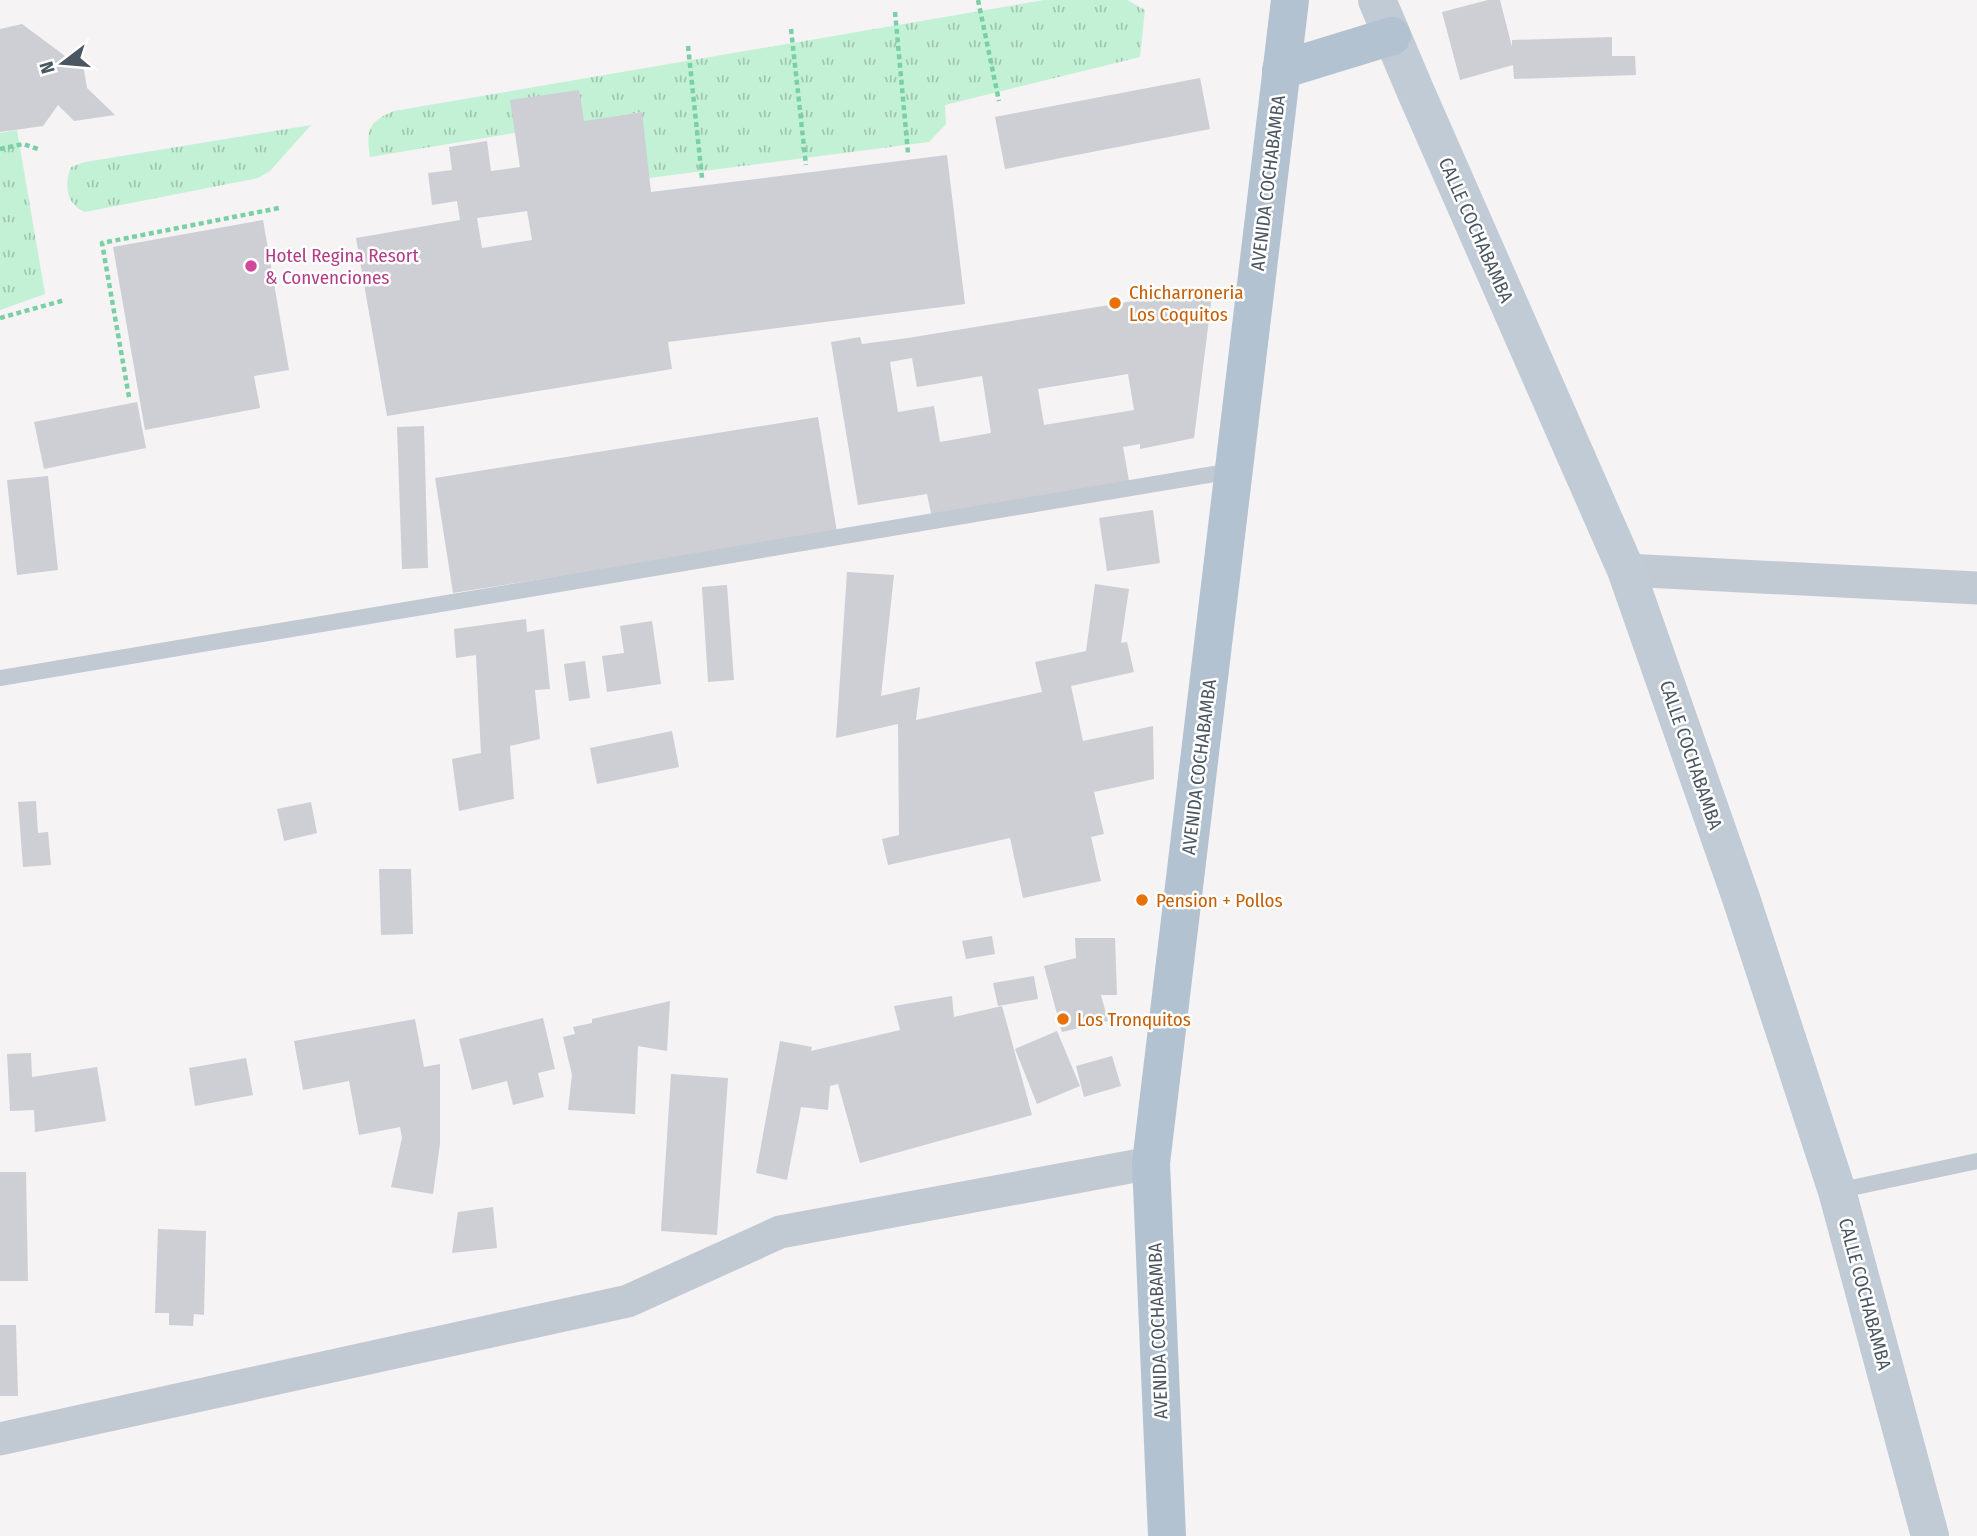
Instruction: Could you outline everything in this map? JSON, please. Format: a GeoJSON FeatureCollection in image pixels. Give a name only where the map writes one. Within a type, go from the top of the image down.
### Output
{"type":"FeatureCollection","features":[{"type":"Feature","properties":{"kind":"main road","name":"AVENIDA COCHABAMBA"},"geometry":{"type":"LineString","coordinates":[[1167,1536],[1151,1163],[1290,0]]}},
{"type":"Feature","properties":{"kind":"main road"},"geometry":{"type":"LineString","coordinates":[[1281,70],[1392,36]]}},
{"type":"Feature","properties":{"kind":"street","name":"CALLE COCHABAMBA"},"geometry":{"type":"LineString","coordinates":[[1377,0],[1626,570],[1741,898],[1837,1191],[1930,1536]]}},
{"type":"Feature","properties":{"kind":"street"},"geometry":{"type":"LineString","coordinates":[[1626,570],[1977,588]]}},
{"type":"Feature","properties":{"kind":"street"},"geometry":{"type":"LineString","coordinates":[[0,1439],[628,1301],[780,1232],[1151,1163]]}},
{"type":"Feature","properties":{"kind":"lane"},"geometry":{"type":"LineString","coordinates":[[0,678],[1235,471]]}},
{"type":"Feature","properties":{"kind":"lane"},"geometry":{"type":"LineString","coordinates":[[1837,1191],[1977,1161]]}},
{"type":"Feature","properties":{"kind":"path"},"geometry":{"type":"LineString","coordinates":[[978,0],[999,101]]}},
{"type":"Feature","properties":{"kind":"path"},"geometry":{"type":"LineString","coordinates":[[895,12],[908,153]]}},
{"type":"Feature","properties":{"kind":"path"},"geometry":{"type":"LineString","coordinates":[[791,29],[806,165]]}},
{"type":"Feature","properties":{"kind":"path"},"geometry":{"type":"LineString","coordinates":[[688,46],[702,178]]}},
{"type":"Feature","properties":{"kind":"path"},"geometry":{"type":"LineString","coordinates":[[0,149],[23,144],[41,150]]}},
{"type":"Feature","properties":{"kind":"path"},"geometry":{"type":"LineString","coordinates":[[129,397],[102,243],[279,208]]}},
{"type":"Feature","properties":{"kind":"path"},"geometry":{"type":"LineString","coordinates":[[0,318],[65,300]]}},
{"type":"Feature","properties":{"kind":"green space"},"geometry":{"type":"Polygon","coordinates":[[[1044,0],[1127,0],[1145,10],[1140,57],[945,105],[946,124],[929,142],[649,178],[641,112],[370,157],[368,140],[371,128],[379,119],[394,111],[1044,0]]]}},
{"type":"Feature","properties":{"kind":"green space"},"geometry":{"type":"Polygon","coordinates":[[[311,125],[270,171],[258,178],[85,212],[74,204],[68,193],[71,167],[85,162],[311,125]]]}},
{"type":"Feature","properties":{"kind":"green space"},"geometry":{"type":"Polygon","coordinates":[[[17,130],[45,294],[0,310],[0,133],[17,130]]]}},
{"type":"Feature","properties":{"kind":"building"},"geometry":{"type":"Polygon","coordinates":[[[1488,0],[1500,0],[1512,47],[1512,40],[1612,37],[1612,56],[1635,56],[1636,75],[1514,79],[1513,65],[1460,80],[1442,12],[1488,0]]]}},
{"type":"Feature","properties":{"kind":"building"},"geometry":{"type":"Polygon","coordinates":[[[22,24],[84,70],[87,88],[115,115],[74,121],[58,105],[43,126],[0,132],[0,29],[22,24]]]}},
{"type":"Feature","properties":{"kind":"building"},"geometry":{"type":"Polygon","coordinates":[[[1200,78],[1210,129],[1005,169],[995,117],[1200,78]]]}},
{"type":"Feature","properties":{"kind":"building"},"geometry":{"type":"Polygon","coordinates":[[[579,90],[584,121],[642,112],[651,192],[947,155],[965,304],[668,342],[672,369],[387,416],[356,238],[460,220],[457,201],[432,205],[428,173],[452,170],[449,147],[487,141],[491,171],[520,167],[510,100],[579,90]],[[527,211],[477,218],[482,248],[532,240],[527,211]]]}},
{"type":"Feature","properties":{"kind":"building"},"geometry":{"type":"Polygon","coordinates":[[[263,220],[289,370],[254,376],[260,408],[145,430],[113,247],[263,220]]]}},
{"type":"Feature","properties":{"kind":"building"},"geometry":{"type":"Polygon","coordinates":[[[1213,288],[1194,438],[1140,449],[1140,444],[1123,447],[1130,486],[932,518],[927,494],[858,505],[831,342],[860,337],[862,344],[1213,288]],[[912,358],[890,362],[898,412],[934,406],[940,442],[991,433],[982,376],[917,387],[912,358]],[[1128,374],[1038,389],[1044,425],[1134,410],[1128,374]]]}},
{"type":"Feature","properties":{"kind":"building"},"geometry":{"type":"Polygon","coordinates":[[[137,402],[146,448],[44,469],[34,422],[137,402]]]}},
{"type":"Feature","properties":{"kind":"building"},"geometry":{"type":"Polygon","coordinates":[[[818,417],[837,532],[453,593],[435,478],[818,417]]]}},
{"type":"Feature","properties":{"kind":"building"},"geometry":{"type":"Polygon","coordinates":[[[424,426],[428,568],[402,569],[397,427],[424,426]]]}},
{"type":"Feature","properties":{"kind":"building"},"geometry":{"type":"Polygon","coordinates":[[[48,476],[58,570],[17,575],[7,480],[48,476]]]}},
{"type":"Feature","properties":{"kind":"building"},"geometry":{"type":"Polygon","coordinates":[[[1153,510],[1160,563],[1107,571],[1099,518],[1153,510]]]}},
{"type":"Feature","properties":{"kind":"building"},"geometry":{"type":"Polygon","coordinates":[[[847,572],[894,575],[881,696],[920,687],[916,720],[1042,692],[1035,662],[1086,651],[1095,584],[1129,589],[1121,643],[1127,642],[1134,672],[1071,686],[1083,741],[1153,726],[1154,779],[1094,792],[1104,834],[1091,837],[1101,881],[1023,898],[1010,838],[888,865],[882,839],[899,835],[898,724],[836,738],[847,572]]]}},
{"type":"Feature","properties":{"kind":"building"},"geometry":{"type":"Polygon","coordinates":[[[727,585],[734,680],[708,682],[702,587],[727,585]]]}},
{"type":"Feature","properties":{"kind":"building"},"geometry":{"type":"Polygon","coordinates":[[[526,619],[527,632],[544,629],[550,689],[535,690],[540,739],[510,746],[514,799],[459,811],[452,759],[481,753],[476,655],[456,658],[454,629],[526,619]]]}},
{"type":"Feature","properties":{"kind":"building"},"geometry":{"type":"Polygon","coordinates":[[[652,621],[661,684],[607,692],[602,656],[624,653],[620,626],[652,621]]]}},
{"type":"Feature","properties":{"kind":"building"},"geometry":{"type":"Polygon","coordinates":[[[585,661],[590,698],[569,701],[564,664],[585,661]]]}},
{"type":"Feature","properties":{"kind":"building"},"geometry":{"type":"Polygon","coordinates":[[[672,731],[679,767],[597,784],[590,748],[672,731]]]}},
{"type":"Feature","properties":{"kind":"building"},"geometry":{"type":"Polygon","coordinates":[[[36,801],[38,833],[48,832],[51,865],[23,867],[18,802],[36,801]]]}},
{"type":"Feature","properties":{"kind":"building"},"geometry":{"type":"Polygon","coordinates":[[[311,802],[317,833],[284,841],[277,809],[311,802]]]}},
{"type":"Feature","properties":{"kind":"building"},"geometry":{"type":"Polygon","coordinates":[[[379,869],[411,869],[413,934],[381,935],[379,869]]]}},
{"type":"Feature","properties":{"kind":"building"},"geometry":{"type":"Polygon","coordinates":[[[992,936],[995,954],[966,959],[962,941],[992,936]]]}},
{"type":"Feature","properties":{"kind":"building"},"geometry":{"type":"Polygon","coordinates":[[[1075,938],[1115,938],[1117,995],[1101,995],[1108,1021],[1062,1032],[1044,966],[1076,958],[1075,938]]]}},
{"type":"Feature","properties":{"kind":"building"},"geometry":{"type":"Polygon","coordinates":[[[1034,976],[1038,999],[998,1006],[993,983],[1034,976]]]}},
{"type":"Feature","properties":{"kind":"building"},"geometry":{"type":"Polygon","coordinates":[[[952,996],[954,1017],[1002,1006],[1032,1115],[860,1163],[838,1084],[830,1086],[828,1110],[801,1107],[787,1180],[756,1173],[780,1041],[812,1047],[811,1051],[900,1030],[894,1006],[952,996]]]}},
{"type":"Feature","properties":{"kind":"building"},"geometry":{"type":"Polygon","coordinates":[[[670,1001],[667,1051],[638,1046],[635,1114],[568,1110],[572,1075],[563,1037],[575,1034],[573,1027],[592,1023],[592,1019],[670,1001]]]}},
{"type":"Feature","properties":{"kind":"building"},"geometry":{"type":"Polygon","coordinates":[[[543,1018],[555,1069],[538,1073],[544,1097],[513,1105],[507,1081],[472,1090],[459,1039],[543,1018]]]}},
{"type":"Feature","properties":{"kind":"building"},"geometry":{"type":"Polygon","coordinates":[[[415,1019],[424,1067],[440,1064],[440,1144],[433,1194],[391,1187],[402,1138],[400,1127],[359,1135],[349,1081],[303,1090],[294,1041],[415,1019]]]}},
{"type":"Feature","properties":{"kind":"building"},"geometry":{"type":"Polygon","coordinates":[[[1057,1031],[1080,1086],[1037,1104],[1015,1049],[1057,1031]]]}},
{"type":"Feature","properties":{"kind":"building"},"geometry":{"type":"Polygon","coordinates":[[[31,1053],[32,1077],[97,1067],[106,1121],[35,1132],[34,1110],[10,1111],[7,1054],[31,1053]]]}},
{"type":"Feature","properties":{"kind":"building"},"geometry":{"type":"Polygon","coordinates":[[[1112,1056],[1121,1086],[1084,1097],[1076,1066],[1112,1056]]]}},
{"type":"Feature","properties":{"kind":"building"},"geometry":{"type":"Polygon","coordinates":[[[246,1058],[253,1095],[195,1106],[189,1068],[246,1058]]]}},
{"type":"Feature","properties":{"kind":"building"},"geometry":{"type":"Polygon","coordinates":[[[671,1074],[728,1078],[717,1235],[661,1231],[671,1074]]]}},
{"type":"Feature","properties":{"kind":"building"},"geometry":{"type":"Polygon","coordinates":[[[0,1172],[26,1172],[28,1281],[0,1281],[0,1172]]]}},
{"type":"Feature","properties":{"kind":"building"},"geometry":{"type":"Polygon","coordinates":[[[493,1207],[497,1248],[452,1253],[458,1212],[493,1207]]]}},
{"type":"Feature","properties":{"kind":"building"},"geometry":{"type":"Polygon","coordinates":[[[158,1229],[206,1231],[204,1315],[194,1314],[193,1326],[169,1325],[169,1313],[155,1313],[158,1229]]]}},
{"type":"Feature","properties":{"kind":"building"},"geometry":{"type":"Polygon","coordinates":[[[0,1325],[16,1325],[18,1396],[0,1396],[0,1325]]]}},
{"type":"Feature","properties":{"kind":"place","name":"Hotel Regina Resort & Convenciones"},"geometry":{"type":"Point","coordinates":[251,266]}},
{"type":"Feature","properties":{"kind":"place","name":"Chicharroneria Los Coquitos"},"geometry":{"type":"Point","coordinates":[1115,303]}},
{"type":"Feature","properties":{"kind":"place","name":"Pension + Pollos"},"geometry":{"type":"Point","coordinates":[1142,900]}},
{"type":"Feature","properties":{"kind":"place","name":"Los Tronquitos"},"geometry":{"type":"Point","coordinates":[1063,1019]}}]}
